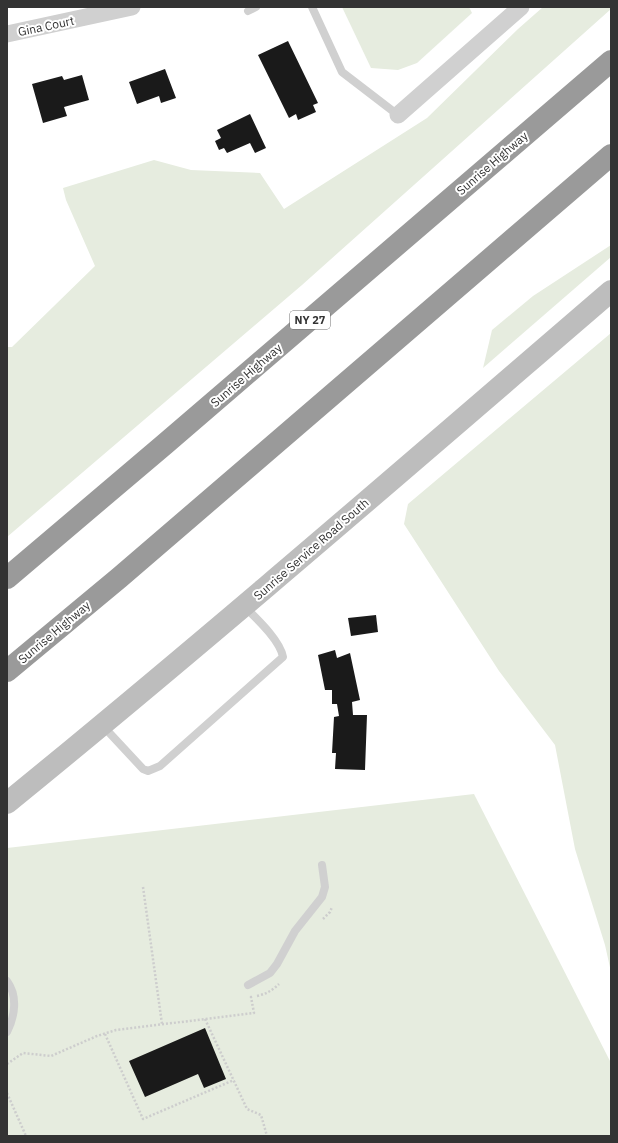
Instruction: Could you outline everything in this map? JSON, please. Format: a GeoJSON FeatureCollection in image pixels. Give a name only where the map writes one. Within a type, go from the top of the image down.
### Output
{"type":"FeatureCollection","features":[{"type":"Feature","properties":{"kind":"highway","name":"Sunrise Highway"},"geometry":{"type":"LineString","coordinates":[[7,578],[611,61]]}},
{"type":"Feature","properties":{"kind":"highway","name":"Sunrise Highway"},"geometry":{"type":"LineString","coordinates":[[7,671],[119,578],[611,155]]}},
{"type":"Feature","properties":{"kind":"main road","name":"Sunrise Service Road South"},"geometry":{"type":"LineString","coordinates":[[7,803],[244,606],[611,291]]}},
{"type":"Feature","properties":{"kind":"street","name":"Gina Court"},"geometry":{"type":"LineString","coordinates":[[7,34],[132,7]]}},
{"type":"Feature","properties":{"kind":"street"},"geometry":{"type":"LineString","coordinates":[[398,115],[521,7]]}},
{"type":"Feature","properties":{"kind":"lane"},"geometry":{"type":"LineString","coordinates":[[248,11],[256,7]]}},
{"type":"Feature","properties":{"kind":"lane"},"geometry":{"type":"LineString","coordinates":[[312,7],[342,72],[398,115]]}},
{"type":"Feature","properties":{"kind":"lane"},"geometry":{"type":"LineString","coordinates":[[102,725],[143,769],[148,771],[160,766],[283,657],[280,646],[244,606]]}},
{"type":"Feature","properties":{"kind":"lane"},"geometry":{"type":"LineString","coordinates":[[248,985],[270,973],[277,964],[294,931],[322,897],[325,887],[322,865]]}},
{"type":"Feature","properties":{"kind":"lane"},"geometry":{"type":"LineString","coordinates":[[7,981],[10,984],[14,1000],[13,1016],[7,1032]]}},
{"type":"Feature","properties":{"kind":"path"},"geometry":{"type":"LineString","coordinates":[[143,887],[162,1024]]}},
{"type":"Feature","properties":{"kind":"path"},"geometry":{"type":"LineString","coordinates":[[319,922],[330,912],[334,901]]}},
{"type":"Feature","properties":{"kind":"path"},"geometry":{"type":"LineString","coordinates":[[7,1064],[23,1052],[52,1056],[97,1036],[116,1030],[254,1013],[251,997],[264,994],[280,982]]}},
{"type":"Feature","properties":{"kind":"path"},"geometry":{"type":"LineString","coordinates":[[205,1019],[247,1109],[261,1115],[267,1136]]}},
{"type":"Feature","properties":{"kind":"path"},"geometry":{"type":"LineString","coordinates":[[105,1034],[143,1119],[234,1080]]}},
{"type":"Feature","properties":{"kind":"path"},"geometry":{"type":"LineString","coordinates":[[7,1093],[26,1136]]}},
{"type":"Feature","properties":{"kind":"shaded area"},"geometry":{"type":"Polygon","coordinates":[[[342,7],[469,7],[472,13],[417,63],[398,70],[371,68],[342,7]]]}},
{"type":"Feature","properties":{"kind":"shaded area"},"geometry":{"type":"Polygon","coordinates":[[[543,7],[611,7],[611,9],[302,285],[7,537],[7,347],[12,347],[95,266],[66,200],[63,188],[154,160],[191,170],[260,173],[284,209],[427,118],[518,29],[543,7]]]}},
{"type":"Feature","properties":{"kind":"shaded area"},"geometry":{"type":"Polygon","coordinates":[[[611,245],[611,257],[483,368],[492,330],[533,296],[611,245]]]}},
{"type":"Feature","properties":{"kind":"shaded area"},"geometry":{"type":"Polygon","coordinates":[[[611,333],[611,972],[605,945],[575,849],[555,745],[499,671],[404,524],[408,504],[611,333]]]}},
{"type":"Feature","properties":{"kind":"shaded area"},"geometry":{"type":"Polygon","coordinates":[[[474,794],[611,1063],[611,1136],[7,1136],[7,848],[474,794]]]}},
{"type":"Feature","properties":{"kind":"building"},"geometry":{"type":"Polygon","coordinates":[[[288,41],[318,103],[313,105],[316,112],[298,120],[296,114],[289,118],[258,55],[288,41]]]}},
{"type":"Feature","properties":{"kind":"building"},"geometry":{"type":"Polygon","coordinates":[[[165,69],[176,98],[161,103],[159,96],[137,104],[129,82],[165,69]]]}},
{"type":"Feature","properties":{"kind":"building"},"geometry":{"type":"Polygon","coordinates":[[[82,75],[89,100],[64,107],[67,116],[43,123],[32,84],[62,76],[64,80],[82,75]]]}},
{"type":"Feature","properties":{"kind":"building"},"geometry":{"type":"Polygon","coordinates":[[[250,114],[266,148],[255,153],[250,143],[227,153],[224,148],[219,150],[215,141],[221,138],[217,130],[250,114]]]}},
{"type":"Feature","properties":{"kind":"building"},"geometry":{"type":"Polygon","coordinates":[[[376,615],[378,632],[351,636],[348,618],[376,615]]]}},
{"type":"Feature","properties":{"kind":"building"},"geometry":{"type":"Polygon","coordinates":[[[335,650],[337,658],[350,653],[360,700],[352,702],[353,715],[367,715],[365,770],[335,769],[336,753],[332,753],[334,717],[339,716],[337,704],[332,704],[332,690],[325,690],[318,655],[335,650]]]}},
{"type":"Feature","properties":{"kind":"building"},"geometry":{"type":"Polygon","coordinates":[[[205,1028],[226,1079],[204,1088],[198,1074],[145,1097],[129,1061],[205,1028]]]}}]}
